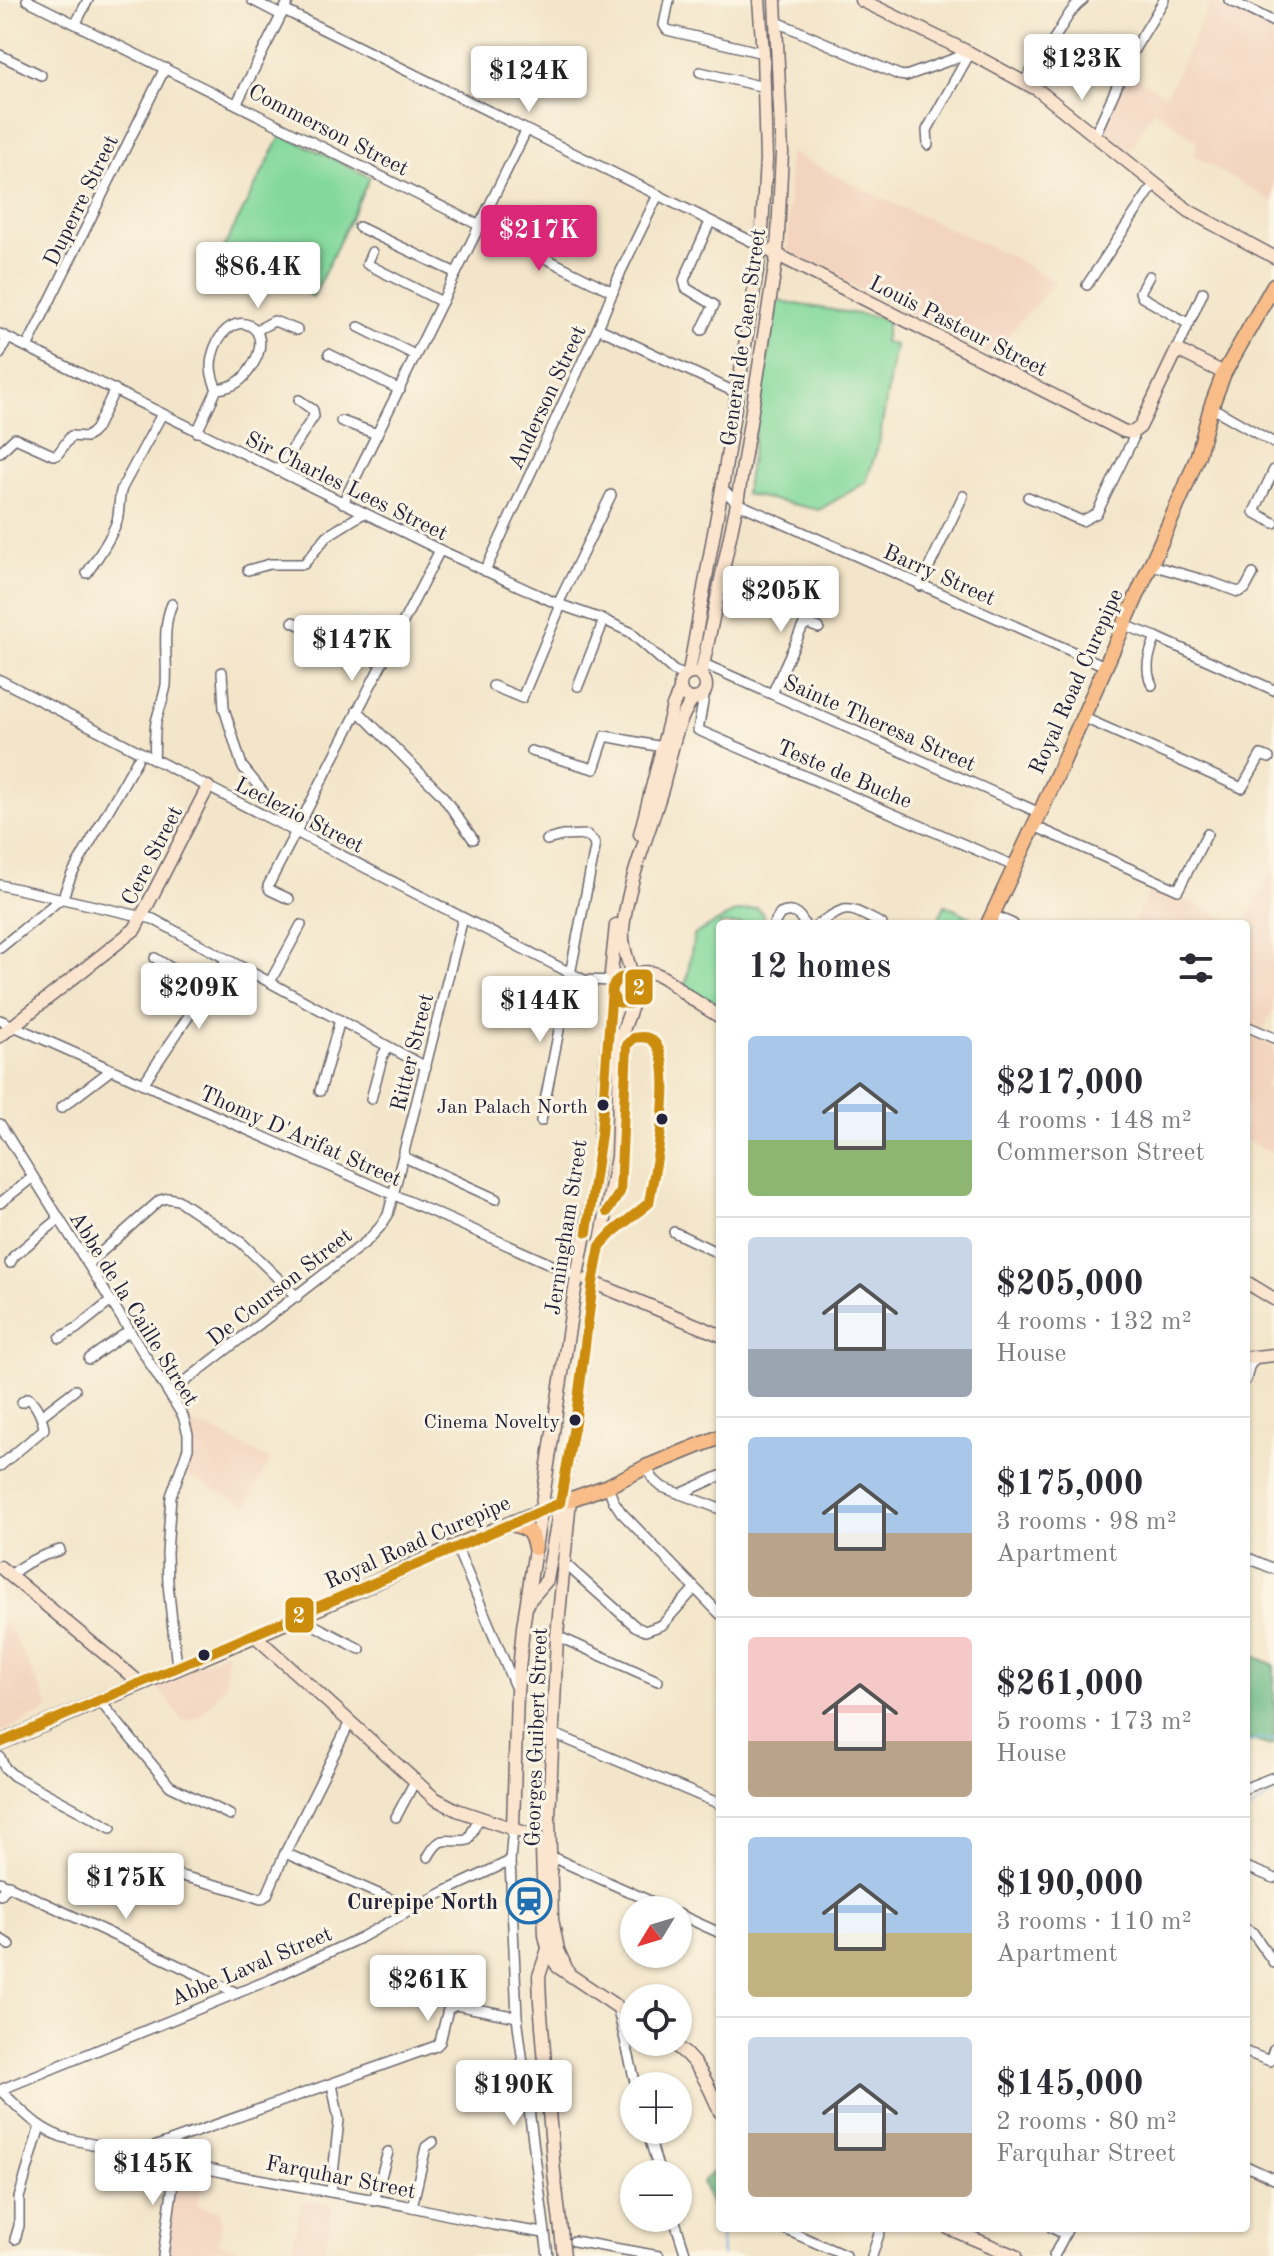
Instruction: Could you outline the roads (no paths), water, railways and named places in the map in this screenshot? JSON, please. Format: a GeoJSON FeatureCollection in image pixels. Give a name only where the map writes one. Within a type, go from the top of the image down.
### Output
{"type":"FeatureCollection","features":[{"type":"Feature","properties":{"kind":"main road","name":"Royal Road Curepipe"},"geometry":{"type":"LineString","coordinates":[[990,920],[1151,565],[1198,455],[1224,373],[1273,287]]}},
{"type":"Feature","properties":{"kind":"main road","name":"Royal Road Curepipe"},"geometry":{"type":"LineString","coordinates":[[0,1743],[298,1617],[456,1546],[608,1486],[716,1439]]}},
{"type":"Feature","properties":{"kind":"main road"},"geometry":{"type":"LineString","coordinates":[[510,1524],[526,1528],[533,1537],[535,1548]]}},
{"type":"Feature","properties":{"kind":"street","name":"Commerson Street"},"geometry":{"type":"LineString","coordinates":[[27,0],[613,292]]}},
{"type":"Feature","properties":{"kind":"street"},"geometry":{"type":"LineString","coordinates":[[76,23],[88,0]]}},
{"type":"Feature","properties":{"kind":"street"},"geometry":{"type":"LineString","coordinates":[[252,0],[761,246]]}},
{"type":"Feature","properties":{"kind":"street"},"geometry":{"type":"LineString","coordinates":[[237,103],[289,0]]}},
{"type":"Feature","properties":{"kind":"street"},"geometry":{"type":"LineString","coordinates":[[669,0],[664,25],[667,30],[763,53]]}},
{"type":"Feature","properties":{"kind":"street","name":"General de Caen Street"},"geometry":{"type":"LineString","coordinates":[[692,675],[761,246],[766,160],[759,0]]}},
{"type":"Feature","properties":{"kind":"street","name":"General de Caen Street"},"geometry":{"type":"LineString","coordinates":[[692,675],[715,599],[737,503],[777,255],[782,149],[775,0]]}},
{"type":"Feature","properties":{"kind":"street"},"geometry":{"type":"LineString","coordinates":[[861,0],[1038,90],[1189,211],[1274,257]]}},
{"type":"Feature","properties":{"kind":"street"},"geometry":{"type":"LineString","coordinates":[[1024,82],[1074,7],[1083,0]]}},
{"type":"Feature","properties":{"kind":"street"},"geometry":{"type":"LineString","coordinates":[[1095,135],[1132,53],[1164,0]]}},
{"type":"Feature","properties":{"kind":"street"},"geometry":{"type":"LineString","coordinates":[[1229,0],[1274,22]]}},
{"type":"Feature","properties":{"kind":"street"},"geometry":{"type":"LineString","coordinates":[[777,22],[899,75],[906,76],[970,53]]}},
{"type":"Feature","properties":{"kind":"street"},"geometry":{"type":"LineString","coordinates":[[928,145],[927,130],[970,53]]}},
{"type":"Feature","properties":{"kind":"street"},"geometry":{"type":"LineString","coordinates":[[0,55],[41,75]]}},
{"type":"Feature","properties":{"kind":"street","name":"Duperre Street"},"geometry":{"type":"LineString","coordinates":[[27,347],[165,68]]}},
{"type":"Feature","properties":{"kind":"street"},"geometry":{"type":"LineString","coordinates":[[700,72],[764,87]]}},
{"type":"Feature","properties":{"kind":"street"},"geometry":{"type":"LineString","coordinates":[[343,503],[526,131]]}},
{"type":"Feature","properties":{"kind":"street"},"geometry":{"type":"LineString","coordinates":[[1087,285],[1155,183]]}},
{"type":"Feature","properties":{"kind":"street","name":"Anderson Street"},"geometry":{"type":"LineString","coordinates":[[485,571],[658,195]]}},
{"type":"Feature","properties":{"kind":"street"},"geometry":{"type":"LineString","coordinates":[[702,330],[714,305],[686,288],[684,280],[710,222]]}},
{"type":"Feature","properties":{"kind":"street"},"geometry":{"type":"LineString","coordinates":[[359,227],[456,273]]}},
{"type":"Feature","properties":{"kind":"street","name":"Louis Pasteur Street"},"geometry":{"type":"LineString","coordinates":[[761,246],[1127,432]]}},
{"type":"Feature","properties":{"kind":"street"},"geometry":{"type":"LineString","coordinates":[[372,252],[367,264],[442,302]]}},
{"type":"Feature","properties":{"kind":"street"},"geometry":{"type":"LineString","coordinates":[[1149,276],[1140,292],[1142,297],[1189,324]]}},
{"type":"Feature","properties":{"kind":"street"},"geometry":{"type":"LineString","coordinates":[[1028,497],[1082,521],[1097,513],[1133,439],[1127,432],[1140,427],[1203,292]]}},
{"type":"Feature","properties":{"kind":"street"},"geometry":{"type":"LineString","coordinates":[[257,330],[274,321],[297,330]]}},
{"type":"Feature","properties":{"kind":"street"},"geometry":{"type":"LineString","coordinates":[[197,432],[217,389],[212,378],[210,358],[222,333],[236,323],[250,325],[257,330],[261,346],[258,358],[236,384],[217,389]]}},
{"type":"Feature","properties":{"kind":"street"},"geometry":{"type":"LineString","coordinates":[[359,327],[415,355]]}},
{"type":"Feature","properties":{"kind":"street"},"geometry":{"type":"LineString","coordinates":[[598,328],[737,393]]}},
{"type":"Feature","properties":{"kind":"street"},"geometry":{"type":"LineString","coordinates":[[0,354],[4,336]]}},
{"type":"Feature","properties":{"kind":"street","name":"Sir Charles Lees Street"},"geometry":{"type":"LineString","coordinates":[[4,336],[440,550],[560,604],[604,620],[637,637],[692,675]]}},
{"type":"Feature","properties":{"kind":"street"},"geometry":{"type":"LineString","coordinates":[[1177,350],[1224,373]]}},
{"type":"Feature","properties":{"kind":"street"},"geometry":{"type":"LineString","coordinates":[[329,354],[400,390]]}},
{"type":"Feature","properties":{"kind":"street"},"geometry":{"type":"LineString","coordinates":[[0,452],[15,438],[57,455],[71,436],[86,437],[96,429],[115,389]]}},
{"type":"Feature","properties":{"kind":"street"},"geometry":{"type":"LineString","coordinates":[[278,471],[314,416],[311,408],[299,400]]}},
{"type":"Feature","properties":{"kind":"street"},"geometry":{"type":"LineString","coordinates":[[1211,407],[1274,443]]}},
{"type":"Feature","properties":{"kind":"street"},"geometry":{"type":"LineString","coordinates":[[87,573],[114,528],[118,517],[118,499],[162,414]]}},
{"type":"Feature","properties":{"kind":"street"},"geometry":{"type":"LineString","coordinates":[[341,421],[377,434]]}},
{"type":"Feature","properties":{"kind":"street"},"geometry":{"type":"LineString","coordinates":[[1274,470],[1254,512],[1274,523]]}},
{"type":"Feature","properties":{"kind":"street","name":"Barry Street"},"geometry":{"type":"LineString","coordinates":[[722,488],[737,503],[1105,666]]}},
{"type":"Feature","properties":{"kind":"street"},"geometry":{"type":"LineString","coordinates":[[493,686],[522,698],[560,604],[611,495]]}},
{"type":"Feature","properties":{"kind":"street"},"geometry":{"type":"LineString","coordinates":[[920,586],[963,496]]}},
{"type":"Feature","properties":{"kind":"street"},"geometry":{"type":"LineString","coordinates":[[248,570],[270,564],[304,564],[327,536],[364,513]]}},
{"type":"Feature","properties":{"kind":"street"},"geometry":{"type":"LineString","coordinates":[[289,899],[268,886],[440,550]]}},
{"type":"Feature","properties":{"kind":"street"},"geometry":{"type":"LineString","coordinates":[[1151,565],[1238,592],[1245,589],[1253,574]]}},
{"type":"Feature","properties":{"kind":"street"},"geometry":{"type":"LineString","coordinates":[[154,760],[156,721],[166,683],[165,626],[172,604]]}},
{"type":"Feature","properties":{"kind":"street"},"geometry":{"type":"LineString","coordinates":[[578,686],[604,620]]}},
{"type":"Feature","properties":{"kind":"street"},"geometry":{"type":"LineString","coordinates":[[293,622],[382,663]]}},
{"type":"Feature","properties":{"kind":"street"},"geometry":{"type":"LineString","coordinates":[[772,694],[803,626],[808,624],[819,628]]}},
{"type":"Feature","properties":{"kind":"street"},"geometry":{"type":"LineString","coordinates":[[1124,625],[1274,690]]}},
{"type":"Feature","properties":{"kind":"street"},"geometry":{"type":"LineString","coordinates":[[1152,685],[1147,668],[1156,637]]}},
{"type":"Feature","properties":{"kind":"street"},"geometry":{"type":"LineString","coordinates":[[222,672],[224,708],[242,766],[295,832]]}},
{"type":"Feature","properties":{"kind":"street"},"geometry":{"type":"LineString","coordinates":[[692,675],[706,682],[705,691],[693,699],[678,726],[630,893],[622,940],[639,996],[633,1003],[621,1004],[612,995],[614,981],[611,973],[617,918],[673,706],[692,675]]}},
{"type":"Feature","properties":{"kind":"street"},"geometry":{"type":"LineString","coordinates":[[692,675],[687,698],[693,699]]}},
{"type":"Feature","properties":{"kind":"street","name":"Sainte Theresa Street"},"geometry":{"type":"LineString","coordinates":[[692,675],[772,694],[1037,819],[1178,890],[1207,834]]}},
{"type":"Feature","properties":{"kind":"street","name":"Leclezio Street"},"geometry":{"type":"LineString","coordinates":[[0,680],[584,980],[614,981]]}},
{"type":"Feature","properties":{"kind":"street","name":"Teste de Buche"},"geometry":{"type":"LineString","coordinates":[[705,691],[698,730],[1014,866]]}},
{"type":"Feature","properties":{"kind":"street"},"geometry":{"type":"LineString","coordinates":[[357,710],[442,795],[473,839]]}},
{"type":"Feature","properties":{"kind":"street"},"geometry":{"type":"LineString","coordinates":[[1082,717],[1242,788],[1261,755],[1269,758]]}},
{"type":"Feature","properties":{"kind":"street"},"geometry":{"type":"LineString","coordinates":[[531,751],[594,769],[606,735],[662,747]]}},
{"type":"Feature","properties":{"kind":"street"},"geometry":{"type":"LineString","coordinates":[[0,948],[63,897],[71,876],[137,760]]}},
{"type":"Feature","properties":{"kind":"street","name":"Cere Street"},"geometry":{"type":"LineString","coordinates":[[0,1036],[6,1023],[120,943],[135,929],[208,787]]}},
{"type":"Feature","properties":{"kind":"street"},"geometry":{"type":"LineString","coordinates":[[541,1121],[595,848],[587,835],[547,840]]}},
{"type":"Feature","properties":{"kind":"street"},"geometry":{"type":"LineString","coordinates":[[0,885],[153,919],[426,1067]]}},
{"type":"Feature","properties":{"kind":"street"},"geometry":{"type":"LineString","coordinates":[[824,920],[849,908],[874,920]]}},
{"type":"Feature","properties":{"kind":"street"},"geometry":{"type":"LineString","coordinates":[[776,920],[785,912],[795,913],[801,920]]}},
{"type":"Feature","properties":{"kind":"street","name":"Ritter Street"},"geometry":{"type":"LineString","coordinates":[[394,1196],[463,918]]}},
{"type":"Feature","properties":{"kind":"street"},"geometry":{"type":"LineString","coordinates":[[270,982],[301,925]]}},
{"type":"Feature","properties":{"kind":"street"},"geometry":{"type":"LineString","coordinates":[[155,958],[181,974],[218,972]]}},
{"type":"Feature","properties":{"kind":"street"},"geometry":{"type":"LineString","coordinates":[[143,1084],[227,959]]}},
{"type":"Feature","properties":{"kind":"street"},"geometry":{"type":"LineString","coordinates":[[636,983],[643,972],[666,977],[716,1014]]}},
{"type":"Feature","properties":{"kind":"street"},"geometry":{"type":"LineString","coordinates":[[614,981],[623,976],[636,983]]}},
{"type":"Feature","properties":{"kind":"street","name":"Jerningham Street"},"geometry":{"type":"LineString","coordinates":[[513,1827],[517,1692],[527,1603],[577,1276],[597,1171],[612,995]]}},
{"type":"Feature","properties":{"kind":"street","name":"Jerningham Street"},"geometry":{"type":"LineString","coordinates":[[565,1501],[593,1282],[617,1157],[621,1036],[633,1003]]}},
{"type":"Feature","properties":{"kind":"street"},"geometry":{"type":"LineString","coordinates":[[320,1091],[340,1020]]}},
{"type":"Feature","properties":{"kind":"street","name":"Thomy D'Arifat Street"},"geometry":{"type":"LineString","coordinates":[[6,1023],[577,1276]]}},
{"type":"Feature","properties":{"kind":"street"},"geometry":{"type":"LineString","coordinates":[[1250,1028],[1274,1038]]}},
{"type":"Feature","properties":{"kind":"street"},"geometry":{"type":"LineString","coordinates":[[371,1099],[388,1047]]}},
{"type":"Feature","properties":{"kind":"street"},"geometry":{"type":"LineString","coordinates":[[61,1108],[111,1070]]}},
{"type":"Feature","properties":{"kind":"street","name":"Abbe de la Caille Street"},"geometry":{"type":"LineString","coordinates":[[0,1124],[183,1416],[188,1448],[171,1496],[168,1530],[168,1584],[177,1667]]}},
{"type":"Feature","properties":{"kind":"street"},"geometry":{"type":"LineString","coordinates":[[404,1157],[496,1199]]}},
{"type":"Feature","properties":{"kind":"street"},"geometry":{"type":"LineString","coordinates":[[0,1203],[33,1177]]}},
{"type":"Feature","properties":{"kind":"street","name":"De Courson Street"},"geometry":{"type":"LineString","coordinates":[[170,1393],[374,1234],[388,1215],[394,1196]]}},
{"type":"Feature","properties":{"kind":"street"},"geometry":{"type":"LineString","coordinates":[[88,1264],[160,1200],[168,1198],[178,1200],[242,1243],[297,1297]]}},
{"type":"Feature","properties":{"kind":"street"},"geometry":{"type":"LineString","coordinates":[[10,1263],[14,1256],[59,1219]]}},
{"type":"Feature","properties":{"kind":"street"},"geometry":{"type":"LineString","coordinates":[[674,1232],[716,1252]]}},
{"type":"Feature","properties":{"kind":"street"},"geometry":{"type":"LineString","coordinates":[[577,1276],[716,1333]]}},
{"type":"Feature","properties":{"kind":"street"},"geometry":{"type":"LineString","coordinates":[[1250,1284],[1274,1299]]}},
{"type":"Feature","properties":{"kind":"street"},"geometry":{"type":"LineString","coordinates":[[60,1338],[111,1301]]}},
{"type":"Feature","properties":{"kind":"street"},"geometry":{"type":"LineString","coordinates":[[89,1359],[129,1331]]}},
{"type":"Feature","properties":{"kind":"street"},"geometry":{"type":"LineString","coordinates":[[1251,1358],[1274,1355]]}},
{"type":"Feature","properties":{"kind":"street"},"geometry":{"type":"LineString","coordinates":[[41,1416],[75,1390]]}},
{"type":"Feature","properties":{"kind":"street"},"geometry":{"type":"LineString","coordinates":[[0,1466],[44,1429],[41,1416],[30,1399],[22,1402]]}},
{"type":"Feature","properties":{"kind":"street"},"geometry":{"type":"LineString","coordinates":[[646,1467],[662,1487],[716,1508]]}},
{"type":"Feature","properties":{"kind":"street"},"geometry":{"type":"LineString","coordinates":[[680,1494],[716,1478]]}},
{"type":"Feature","properties":{"kind":"street"},"geometry":{"type":"LineString","coordinates":[[608,1486],[621,1512],[716,1610]]}},
{"type":"Feature","properties":{"kind":"street"},"geometry":{"type":"LineString","coordinates":[[527,1603],[547,1580],[565,1501]]}},
{"type":"Feature","properties":{"kind":"street","name":"Georges Guibert Street"},"geometry":{"type":"LineString","coordinates":[[565,1501],[544,1925],[548,1949],[563,1970],[620,2008]]}},
{"type":"Feature","properties":{"kind":"street"},"geometry":{"type":"LineString","coordinates":[[456,1546],[517,1692]]}},
{"type":"Feature","properties":{"kind":"street"},"geometry":{"type":"LineString","coordinates":[[3,1572],[60,1550]]}},
{"type":"Feature","properties":{"kind":"street"},"geometry":{"type":"LineString","coordinates":[[1250,1559],[1274,1569]]}},
{"type":"Feature","properties":{"kind":"street"},"geometry":{"type":"LineString","coordinates":[[563,1562],[640,1630],[662,1625],[694,1589]]}},
{"type":"Feature","properties":{"kind":"street"},"geometry":{"type":"LineString","coordinates":[[3,1572],[140,1683]]}},
{"type":"Feature","properties":{"kind":"street"},"geometry":{"type":"LineString","coordinates":[[298,1617],[360,1649]]}},
{"type":"Feature","properties":{"kind":"street"},"geometry":{"type":"LineString","coordinates":[[254,1635],[444,1804],[537,1837],[547,1853],[640,1896]]}},
{"type":"Feature","properties":{"kind":"street"},"geometry":{"type":"LineString","coordinates":[[557,1636],[658,1681]]}},
{"type":"Feature","properties":{"kind":"street"},"geometry":{"type":"LineString","coordinates":[[99,1700],[170,1786],[230,1815]]}},
{"type":"Feature","properties":{"kind":"street"},"geometry":{"type":"LineString","coordinates":[[174,1874],[261,1899],[267,1895],[350,1722]]}},
{"type":"Feature","properties":{"kind":"street"},"geometry":{"type":"LineString","coordinates":[[552,1733],[716,1802]]}},
{"type":"Feature","properties":{"kind":"street"},"geometry":{"type":"LineString","coordinates":[[0,1757],[5,1768],[14,1776],[111,1828]]}},
{"type":"Feature","properties":{"kind":"street"},"geometry":{"type":"LineString","coordinates":[[1250,1786],[1274,1777]]}},
{"type":"Feature","properties":{"kind":"street"},"geometry":{"type":"LineString","coordinates":[[396,1817],[415,1781]]}},
{"type":"Feature","properties":{"kind":"street"},"geometry":{"type":"LineString","coordinates":[[428,1857],[440,1841],[468,1840],[479,1818]]}},
{"type":"Feature","properties":{"kind":"street"},"geometry":{"type":"LineString","coordinates":[[513,1827],[510,1861],[517,2017],[548,2256]]}},
{"type":"Feature","properties":{"kind":"street"},"geometry":{"type":"LineString","coordinates":[[285,1853],[413,1909]]}},
{"type":"Feature","properties":{"kind":"street","name":"Georges Guibert Street"},"geometry":{"type":"LineString","coordinates":[[547,1853],[552,1919],[563,1970]]}},
{"type":"Feature","properties":{"kind":"street","name":"Abbe Laval Street"},"geometry":{"type":"LineString","coordinates":[[0,2090],[302,1966],[510,1861]]}},
{"type":"Feature","properties":{"kind":"street"},"geometry":{"type":"LineString","coordinates":[[1250,1869],[1274,1878]]}},
{"type":"Feature","properties":{"kind":"street"},"geometry":{"type":"LineString","coordinates":[[0,1895],[4,1884],[237,1993]]}},
{"type":"Feature","properties":{"kind":"street"},"geometry":{"type":"LineString","coordinates":[[552,1919],[551,1938],[541,1967],[540,2002],[564,2256]]}},
{"type":"Feature","properties":{"kind":"street"},"geometry":{"type":"LineString","coordinates":[[692,1920],[716,1931]]}},
{"type":"Feature","properties":{"kind":"street"},"geometry":{"type":"LineString","coordinates":[[1250,1931],[1274,1963]]}},
{"type":"Feature","properties":{"kind":"street"},"geometry":{"type":"LineString","coordinates":[[0,1939],[10,1945]]}},
{"type":"Feature","properties":{"kind":"street"},"geometry":{"type":"LineString","coordinates":[[541,1967],[550,1965],[563,1970]]}},
{"type":"Feature","properties":{"kind":"street"},"geometry":{"type":"LineString","coordinates":[[137,2153],[436,2046],[440,2042],[448,2009],[452,2006],[517,2017]]}},
{"type":"Feature","properties":{"kind":"street"},"geometry":{"type":"LineString","coordinates":[[617,2006],[633,2072]]}},
{"type":"Feature","properties":{"kind":"street"},"geometry":{"type":"LineString","coordinates":[[1250,2054],[1272,2062],[1274,2049]]}},
{"type":"Feature","properties":{"kind":"street"},"geometry":{"type":"LineString","coordinates":[[689,2056],[714,2083]]}},
{"type":"Feature","properties":{"kind":"street"},"geometry":{"type":"LineString","coordinates":[[331,2192],[339,2120],[332,2084]]}},
{"type":"Feature","properties":{"kind":"street","name":"Farquhar Street"},"geometry":{"type":"LineString","coordinates":[[0,2090],[51,2134],[84,2143],[544,2233]]}},
{"type":"Feature","properties":{"kind":"street"},"geometry":{"type":"LineString","coordinates":[[15,2239],[19,2226],[19,2198],[40,2126]]}},
{"type":"Feature","properties":{"kind":"street"},"geometry":{"type":"LineString","coordinates":[[412,2207],[426,2147],[433,2142]]}},
{"type":"Feature","properties":{"kind":"street"},"geometry":{"type":"LineString","coordinates":[[374,2201],[388,2152]]}},
{"type":"Feature","properties":{"kind":"street"},"geometry":{"type":"LineString","coordinates":[[163,2256],[176,2162]]}},
{"type":"Feature","properties":{"kind":"street"},"geometry":{"type":"LineString","coordinates":[[1250,2168],[1274,2179]]}},
{"type":"Feature","properties":{"kind":"street"},"geometry":{"type":"LineString","coordinates":[[678,2232],[686,2256]]}},
{"type":"Feature","properties":{"kind":"street"},"geometry":{"type":"LineString","coordinates":[[791,2232],[846,2256]]}},
{"type":"Feature","properties":{"kind":"street"},"geometry":{"type":"LineString","coordinates":[[872,2256],[880,2232]]}},
{"type":"Feature","properties":{"kind":"street"},"geometry":{"type":"LineString","coordinates":[[958,2232],[1015,2256]]}},
{"type":"Feature","properties":{"kind":"street"},"geometry":{"type":"LineString","coordinates":[[1054,2256],[1066,2232]]}},
{"type":"Feature","properties":{"kind":"street"},"geometry":{"type":"LineString","coordinates":[[574,2241],[659,2256]]}},
{"type":"Feature","properties":{"kind":"waterway"},"geometry":{"type":"LineString","coordinates":[[1250,1741],[1260,1738],[1274,1740]]}},
{"type":"Feature","properties":{"kind":"waterway"},"geometry":{"type":"LineString","coordinates":[[1250,1810],[1274,1793]]}},
{"type":"Feature","properties":{"kind":"waterway"},"geometry":{"type":"LineString","coordinates":[[722,2232],[722,2256]]}},
{"type":"Feature","properties":{"kind":"place","name":"Jan Palach North"},"geometry":{"type":"Point","coordinates":[603,1105]}},
{"type":"Feature","properties":{"kind":"place","name":"Cinema Novelty"},"geometry":{"type":"Point","coordinates":[575,1420]}},
{"type":"Feature","properties":{"kind":"place","name":"Curepipe North"},"geometry":{"type":"Point","coordinates":[529,1901]}}]}
